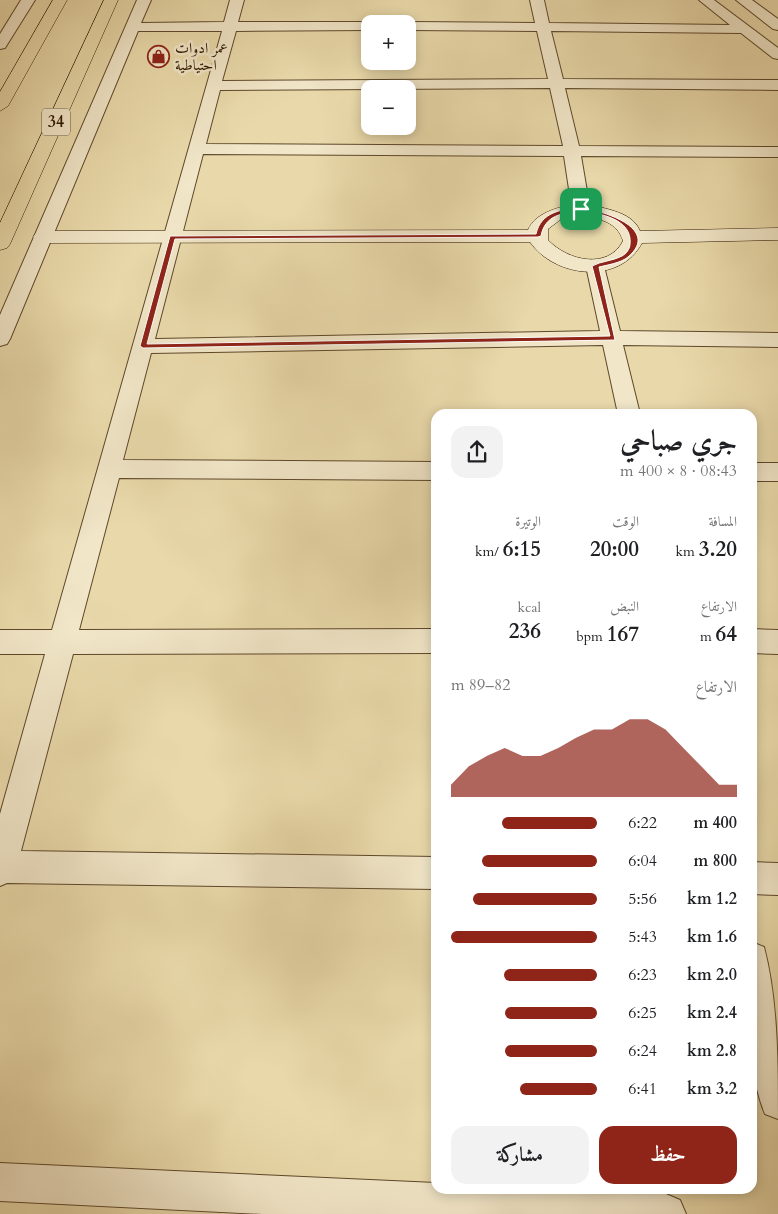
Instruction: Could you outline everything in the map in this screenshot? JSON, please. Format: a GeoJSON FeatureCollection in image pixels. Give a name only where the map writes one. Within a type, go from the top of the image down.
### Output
{"type":"FeatureCollection","features":[{"type":"Feature","properties":{"kind":"highway"},"geometry":{"type":"LineString","coordinates":[[0,106],[60,0]]}},
{"type":"Feature","properties":{"kind":"highway","name":"34"},"geometry":{"type":"LineString","coordinates":[[2,237],[111,0]]}},
{"type":"Feature","properties":{"kind":"street"},"geometry":{"type":"LineString","coordinates":[[0,45],[28,0]]}},
{"type":"Feature","properties":{"kind":"street"},"geometry":{"type":"LineString","coordinates":[[0,340],[144,0]]}},
{"type":"Feature","properties":{"kind":"street"},"geometry":{"type":"LineString","coordinates":[[237,0],[0,868],[431,874]]}},
{"type":"Feature","properties":{"kind":"street"},"geometry":{"type":"LineString","coordinates":[[537,0],[572,151],[581,209]]}},
{"type":"Feature","properties":{"kind":"street"},"geometry":{"type":"LineString","coordinates":[[706,0],[778,55]]}},
{"type":"Feature","properties":{"kind":"street"},"geometry":{"type":"LineString","coordinates":[[742,0],[778,26]]}},
{"type":"Feature","properties":{"kind":"street"},"geometry":{"type":"LineString","coordinates":[[133,26],[361,26]]}},
{"type":"Feature","properties":{"kind":"street"},"geometry":{"type":"LineString","coordinates":[[416,26],[744,29]]}},
{"type":"Feature","properties":{"kind":"street"},"geometry":{"type":"LineString","coordinates":[[214,86],[556,82],[778,85]]}},
{"type":"Feature","properties":{"kind":"street"},"geometry":{"type":"LineString","coordinates":[[196,149],[778,152]]}},
{"type":"Feature","properties":{"kind":"street"},"geometry":{"type":"LineString","coordinates":[[581,209],[599,212],[616,218],[628,226],[634,237],[633,248],[624,257],[595,266],[572,263],[555,256],[543,247],[538,236],[540,225],[549,216],[564,211],[581,209]]}},
{"type":"Feature","properties":{"kind":"street"},"geometry":{"type":"LineString","coordinates":[[634,237],[778,234]]}},
{"type":"Feature","properties":{"kind":"street"},"geometry":{"type":"LineString","coordinates":[[43,237],[538,236]]}},
{"type":"Feature","properties":{"kind":"street"},"geometry":{"type":"LineString","coordinates":[[595,266],[628,409]]}},
{"type":"Feature","properties":{"kind":"street"},"geometry":{"type":"LineString","coordinates":[[143,346],[613,338],[778,340]]}},
{"type":"Feature","properties":{"kind":"street"},"geometry":{"type":"LineString","coordinates":[[109,469],[431,471]]}},
{"type":"Feature","properties":{"kind":"street"},"geometry":{"type":"LineString","coordinates":[[757,472],[778,472]]}},
{"type":"Feature","properties":{"kind":"street"},"geometry":{"type":"LineString","coordinates":[[0,642],[431,641]]}},
{"type":"Feature","properties":{"kind":"street"},"geometry":{"type":"LineString","coordinates":[[757,642],[778,642]]}},
{"type":"Feature","properties":{"kind":"street"},"geometry":{"type":"LineString","coordinates":[[757,878],[778,878]]}},
{"type":"Feature","properties":{"kind":"street"},"geometry":{"type":"LineString","coordinates":[[757,986],[778,1101]]}},
{"type":"Feature","properties":{"kind":"street"},"geometry":{"type":"LineString","coordinates":[[0,1182],[666,1214]]}},
{"type":"Feature","properties":{"kind":"place","name":"عمر ادوات احتياطية"},"geometry":{"type":"Point","coordinates":[159,57]}},
{"type":"Feature","properties":{"kind":"route"},"geometry":{"type":"LineString","coordinates":[[581,209],[599,212],[616,218],[628,226],[634,237],[633,248],[624,257],[610,263],[595,266],[613,338],[143,346],[172,237],[538,236],[540,225],[549,216],[564,211],[581,209]]}}]}
